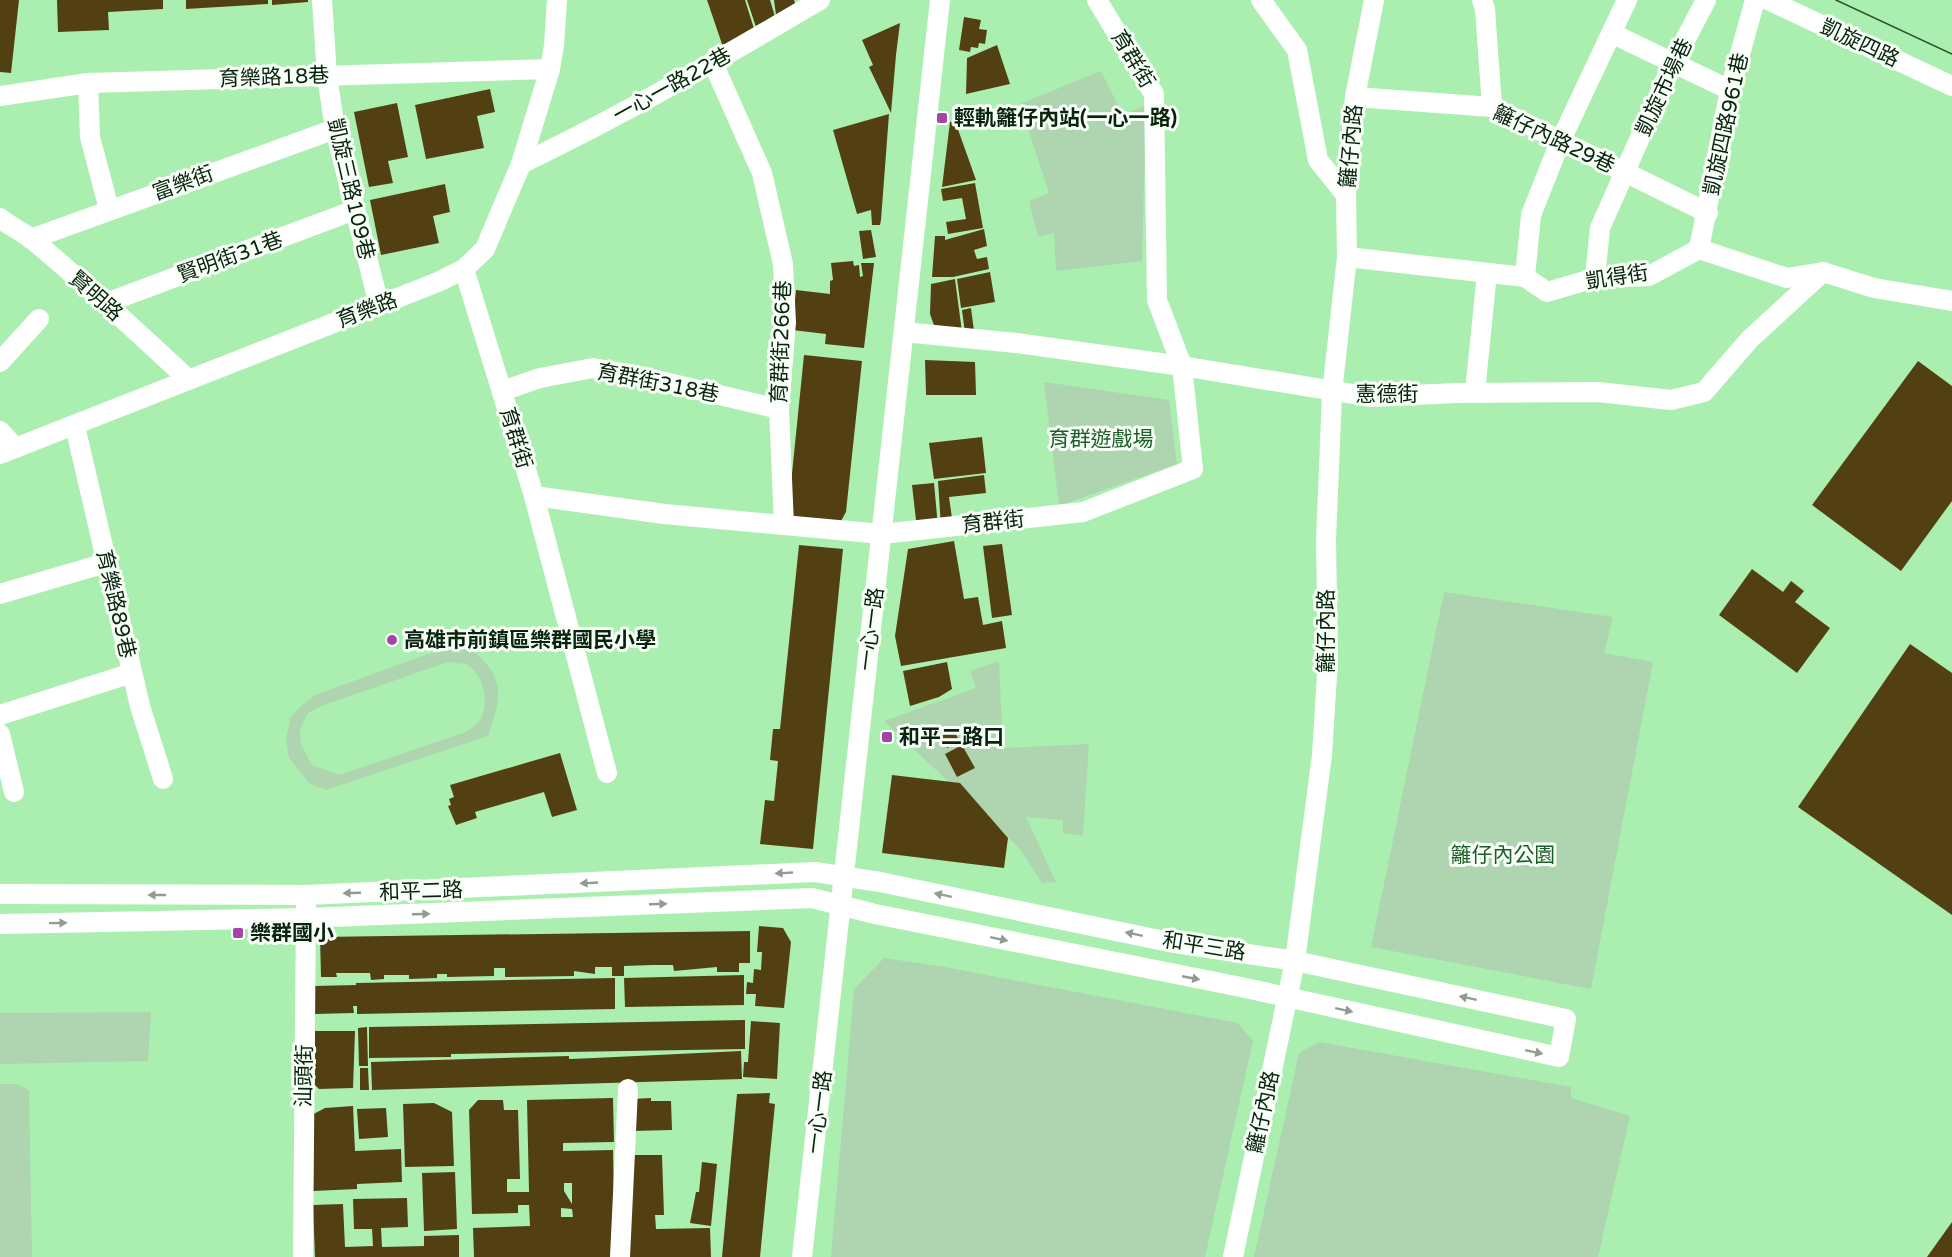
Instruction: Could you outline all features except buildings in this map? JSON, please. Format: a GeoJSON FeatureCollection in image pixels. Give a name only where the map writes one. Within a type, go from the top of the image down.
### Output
{"type":"FeatureCollection","features":[{"type":"Feature","properties":{"kind":"street","name":"凱旋三路109巷"},"geometry":{"type":"LineString","coordinates":[[322,0],[327,75],[335,129],[380,305]]}},
{"type":"Feature","properties":{"kind":"street","name":"育樂路"},"geometry":{"type":"LineString","coordinates":[[8,451],[438,282],[464,269],[485,249],[521,164],[550,69],[557,0]]}},
{"type":"Feature","properties":{"kind":"street","name":"一心一路22巷"},"geometry":{"type":"LineString","coordinates":[[521,164],[713,63],[820,0]]}},
{"type":"Feature","properties":{"kind":"street","name":"一心一路"},"geometry":{"type":"LineString","coordinates":[[802,1257],[842,876],[940,0]]}},
{"type":"Feature","properties":{"kind":"street","name":"育群街"},"geometry":{"type":"LineString","coordinates":[[464,269],[534,496],[664,514],[882,534],[1083,512],[1193,469],[1182,366],[1157,300],[1154,94],[1097,0]]}},
{"type":"Feature","properties":{"kind":"street"},"geometry":{"type":"LineString","coordinates":[[1261,0],[1297,50],[1318,160],[1346,195]]}},
{"type":"Feature","properties":{"kind":"street","name":"籬仔內路"},"geometry":{"type":"LineString","coordinates":[[1233,1257],[1295,961],[1322,744],[1328,659],[1326,540],[1332,393],[1347,257],[1346,195],[1355,97],[1374,0]]}},
{"type":"Feature","properties":{"kind":"street"},"geometry":{"type":"LineString","coordinates":[[1482,0],[1485,9],[1492,106]]}},
{"type":"Feature","properties":{"kind":"street"},"geometry":{"type":"LineString","coordinates":[[1525,277],[1531,215],[1560,142],[1627,0]]}},
{"type":"Feature","properties":{"kind":"street","name":"凱旋市場巷"},"geometry":{"type":"LineString","coordinates":[[1595,278],[1600,228],[1673,63],[1706,0]]}},
{"type":"Feature","properties":{"kind":"street","name":"凱旋四路961巷"},"geometry":{"type":"LineString","coordinates":[[1700,249],[1730,90],[1755,0]]}},
{"type":"Feature","properties":{"kind":"street","name":"凱旋四路"},"geometry":{"type":"LineString","coordinates":[[1768,0],[1952,86]]}},
{"type":"Feature","properties":{"kind":"street"},"geometry":{"type":"LineString","coordinates":[[1611,33],[1730,90]]}},
{"type":"Feature","properties":{"kind":"street","name":"育群街266巷"},"geometry":{"type":"LineString","coordinates":[[713,63],[762,173],[783,264],[786,322],[779,409],[784,525]]}},
{"type":"Feature","properties":{"kind":"street","name":"育樂路18巷"},"geometry":{"type":"LineString","coordinates":[[0,96],[88,83],[550,69]]}},
{"type":"Feature","properties":{"kind":"street"},"geometry":{"type":"LineString","coordinates":[[88,83],[90,137],[109,209]]}},
{"type":"Feature","properties":{"kind":"street","name":"籬仔內路29巷"},"geometry":{"type":"LineString","coordinates":[[1355,97],[1492,106],[1560,142],[1708,213]]}},
{"type":"Feature","properties":{"kind":"street","name":"富樂街"},"geometry":{"type":"LineString","coordinates":[[31,239],[335,129]]}},
{"type":"Feature","properties":{"kind":"street","name":"賢明街31巷"},"geometry":{"type":"LineString","coordinates":[[106,303],[355,210]]}},
{"type":"Feature","properties":{"kind":"street","name":"賢明路"},"geometry":{"type":"LineString","coordinates":[[4,229],[31,239],[106,303],[188,379]]}},
{"type":"Feature","properties":{"kind":"street"},"geometry":{"type":"LineString","coordinates":[[1700,249],[1787,278],[1823,272],[1874,288],[1952,301]]}},
{"type":"Feature","properties":{"kind":"street","name":"凱得街"},"geometry":{"type":"LineString","coordinates":[[1347,257],[1525,277],[1547,292],[1595,278],[1648,276],[1700,249]]}},
{"type":"Feature","properties":{"kind":"street","name":"憲德街"},"geometry":{"type":"LineString","coordinates":[[903,332],[1016,343],[1182,366],[1332,393],[1371,397],[1598,392],[1671,400],[1704,392],[1750,339],[1823,272]]}},
{"type":"Feature","properties":{"kind":"street"},"geometry":{"type":"LineString","coordinates":[[1475,393],[1487,273]]}},
{"type":"Feature","properties":{"kind":"street"},"geometry":{"type":"LineString","coordinates":[[0,362],[39,319]]}},
{"type":"Feature","properties":{"kind":"street","name":"育群街318巷"},"geometry":{"type":"LineString","coordinates":[[502,391],[540,378],[593,368],[635,375],[779,409]]}},
{"type":"Feature","properties":{"kind":"street","name":"育樂路89巷"},"geometry":{"type":"LineString","coordinates":[[75,426],[132,673],[163,779]]}},
{"type":"Feature","properties":{"kind":"street"},"geometry":{"type":"LineString","coordinates":[[0,431],[8,451]]}},
{"type":"Feature","properties":{"kind":"street"},"geometry":{"type":"LineString","coordinates":[[534,496],[607,773]]}},
{"type":"Feature","properties":{"kind":"street"},"geometry":{"type":"LineString","coordinates":[[0,594],[106,563]]}},
{"type":"Feature","properties":{"kind":"street"},"geometry":{"type":"LineString","coordinates":[[0,715],[132,673]]}},
{"type":"Feature","properties":{"kind":"street"},"geometry":{"type":"LineString","coordinates":[[0,734],[14,792]]}},
{"type":"Feature","properties":{"kind":"street","name":"和平二路"},"geometry":{"type":"LineString","coordinates":[[0,894],[306,895],[815,872],[842,876]]}},
{"type":"Feature","properties":{"kind":"street","name":"和平三路"},"geometry":{"type":"LineString","coordinates":[[840,904],[1559,1057],[1566,1019],[1295,961],[1169,942],[842,876]]}},
{"type":"Feature","properties":{"kind":"street","name":"汕頭街"},"geometry":{"type":"LineString","coordinates":[[303,1257],[306,895]]}},
{"type":"Feature","properties":{"kind":"street","name":"和平二路"},"geometry":{"type":"LineString","coordinates":[[0,924],[306,918],[812,898],[840,904]]}},
{"type":"Feature","properties":{"kind":"street"},"geometry":{"type":"LineString","coordinates":[[620,1257],[628,1089]]}},
{"type":"Feature","properties":{"kind":"green space"},"geometry":{"type":"Polygon","coordinates":[[[1101,71],[1123,115],[1146,105],[1142,261],[1056,271],[1054,233],[1038,237],[1029,201],[1049,193],[1020,104],[1101,71]]]}},
{"type":"Feature","properties":{"kind":"green space","name":"育群遊戲場"},"geometry":{"type":"Polygon","coordinates":[[[1044,382],[1169,400],[1177,464],[1059,506],[1044,382]]]}},
{"type":"Feature","properties":{"kind":"green space","name":"籬仔內公園"},"geometry":{"type":"Polygon","coordinates":[[[1444,592],[1613,617],[1604,653],[1653,662],[1591,989],[1371,947],[1444,592]]]}},
{"type":"Feature","properties":{"kind":"green space"},"geometry":{"type":"Polygon","coordinates":[[[468,647],[489,667],[498,686],[498,697],[488,736],[326,790],[310,784],[289,758],[286,741],[290,718],[299,708],[315,695],[428,654],[468,647]],[[448,662],[321,706],[308,713],[300,729],[301,745],[312,765],[339,775],[466,732],[481,718],[485,705],[484,690],[478,675],[468,665],[448,662]]]}},
{"type":"Feature","properties":{"kind":"green space"},"geometry":{"type":"Polygon","coordinates":[[[999,661],[1003,748],[1089,744],[1083,836],[1063,833],[1063,820],[1026,817],[1056,882],[1042,883],[1020,849],[884,721],[976,688],[970,671],[999,661]]]}},
{"type":"Feature","properties":{"kind":"green space"},"geometry":{"type":"Polygon","coordinates":[[[884,958],[945,967],[1238,1023],[1253,1041],[1205,1257],[831,1257],[854,989],[884,958]]]}},
{"type":"Feature","properties":{"kind":"green space"},"geometry":{"type":"Polygon","coordinates":[[[151,1012],[148,1061],[0,1064],[0,1013],[151,1012]]]}},
{"type":"Feature","properties":{"kind":"green space"},"geometry":{"type":"Polygon","coordinates":[[[1319,1042],[1571,1087],[1571,1098],[1630,1116],[1598,1257],[1254,1257],[1299,1053],[1319,1042]]]}},
{"type":"Feature","properties":{"kind":"green space"},"geometry":{"type":"Polygon","coordinates":[[[0,1084],[16,1084],[29,1090],[32,1257],[0,1257],[0,1084]]]}},
{"type":"Feature","properties":{"kind":"tram line"},"geometry":{"type":"LineString","coordinates":[[1836,0],[1952,54]]}},
{"type":"Feature","properties":{"kind":"place","name":"輕軌籬仔內站(一心一路)"},"geometry":{"type":"Point","coordinates":[942,118]}},
{"type":"Feature","properties":{"kind":"place","name":"高雄市前鎮區樂群國民小學"},"geometry":{"type":"Point","coordinates":[392,640]}},
{"type":"Feature","properties":{"kind":"place","name":"和平二路口"},"geometry":{"type":"Point","coordinates":[887,737]}},
{"type":"Feature","properties":{"kind":"place","name":"樂群國小"},"geometry":{"type":"Point","coordinates":[238,933]}}]}
